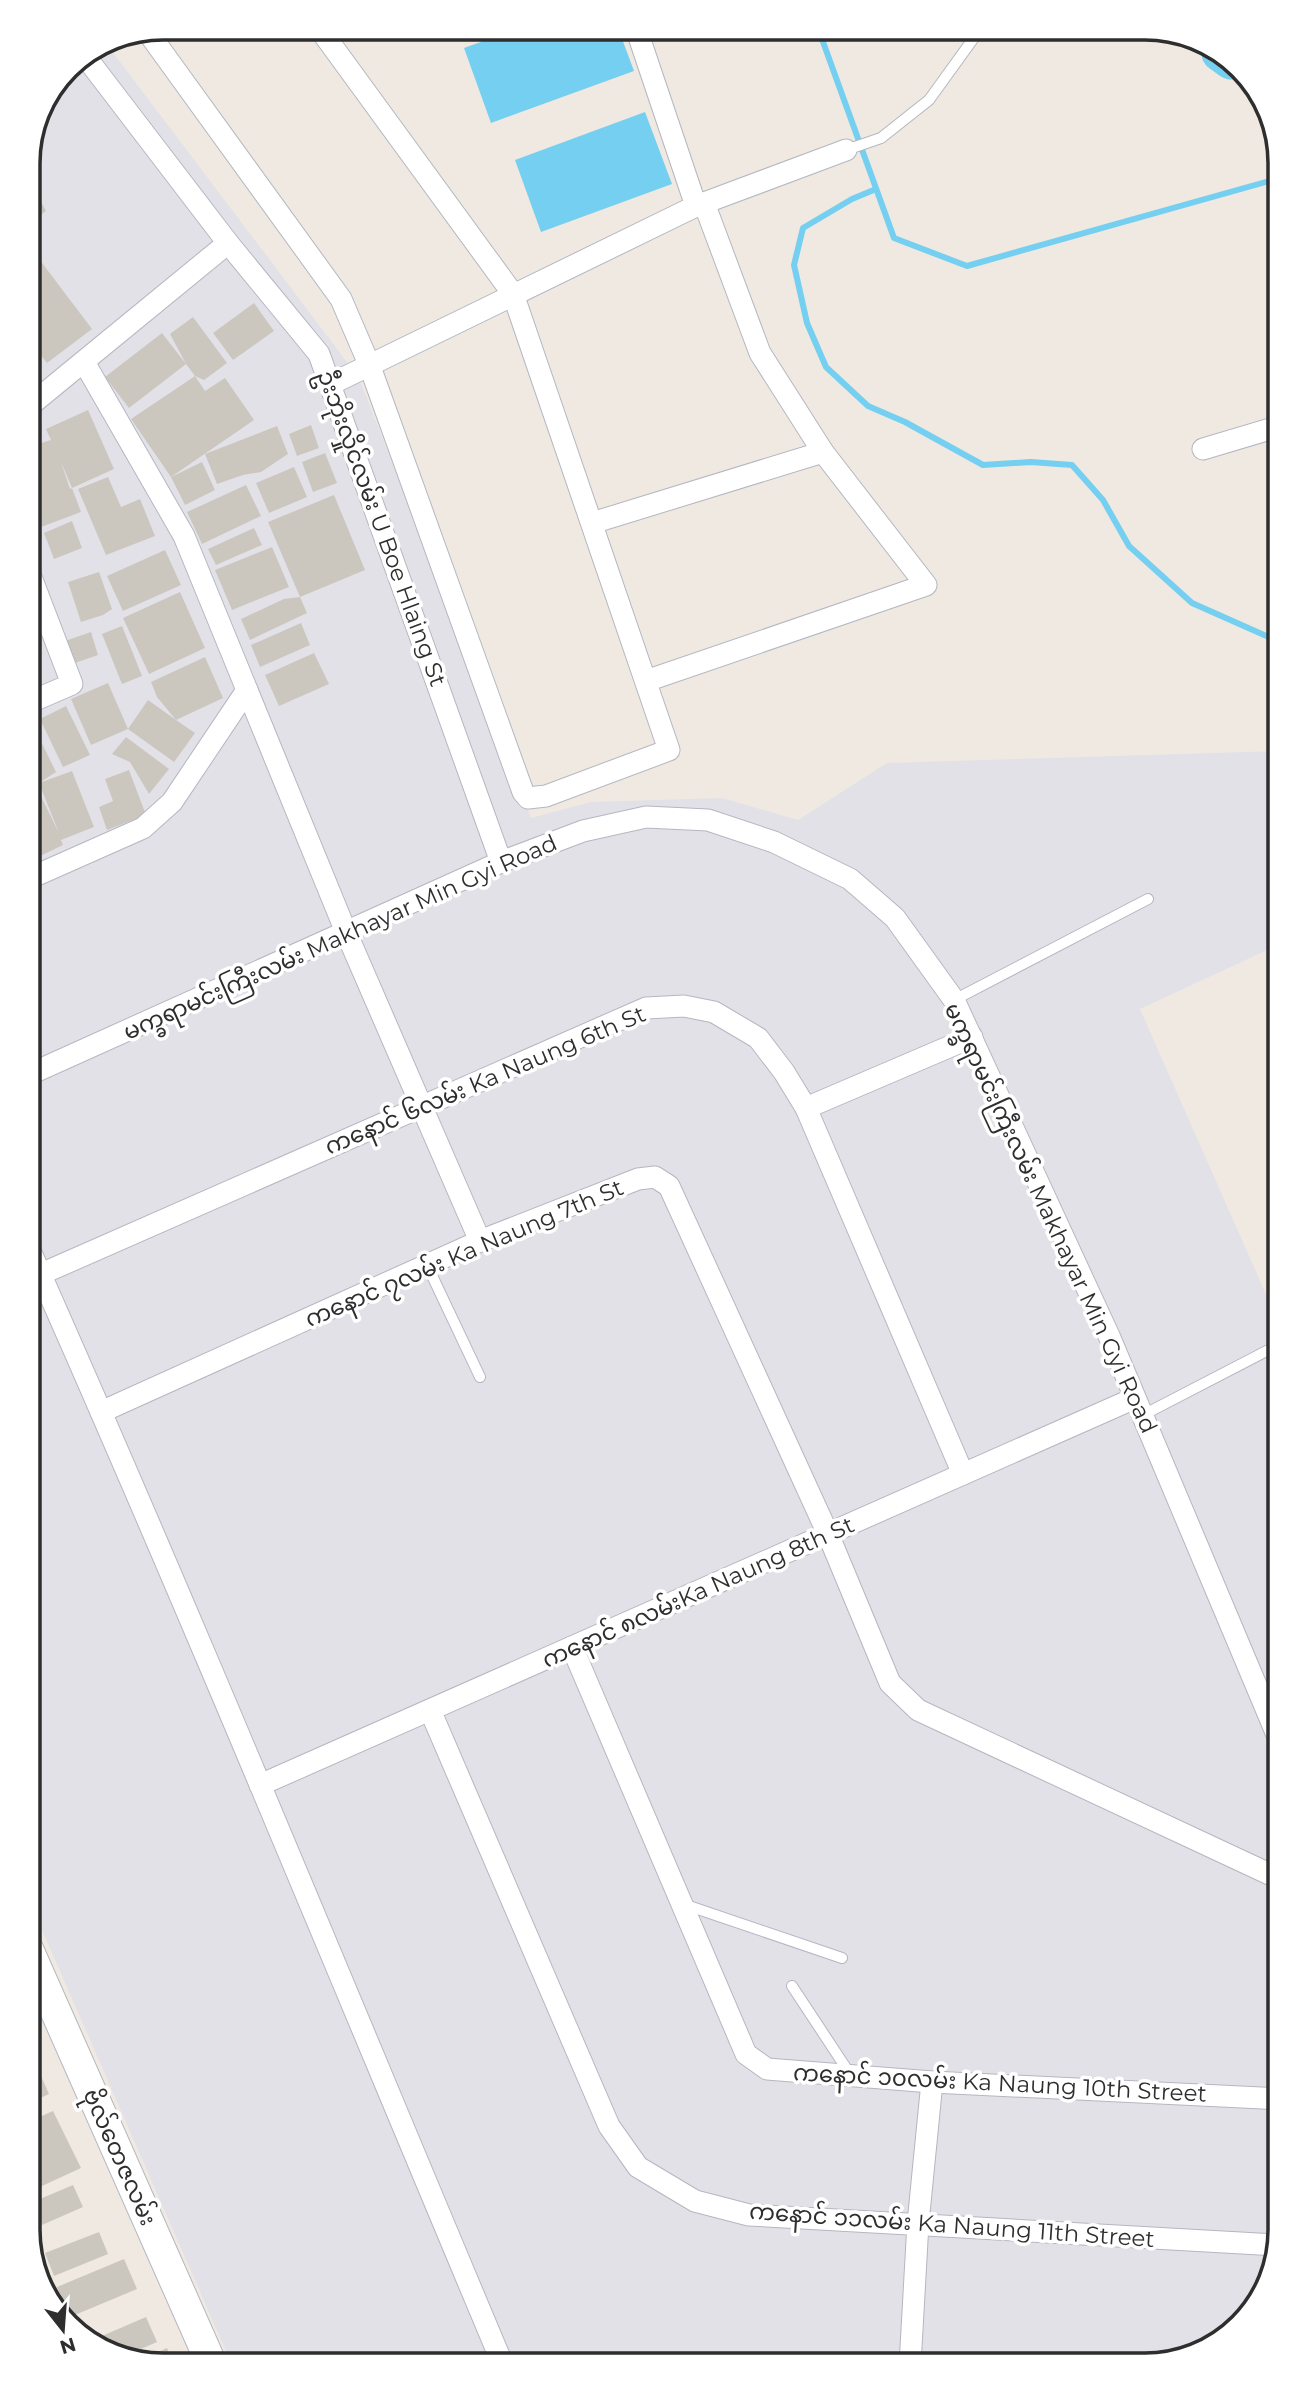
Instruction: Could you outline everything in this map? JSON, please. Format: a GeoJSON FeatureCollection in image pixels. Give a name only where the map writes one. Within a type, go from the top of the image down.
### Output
{"type":"FeatureCollection","features":[{"type":"Feature","properties":{"kind":"main road","name":"ဗိုလ်တေဇလမ်း"},"geometry":{"type":"LineString","coordinates":[[40,1976],[206,2352]]}},
{"type":"Feature","properties":{"kind":"street"},"geometry":{"type":"LineString","coordinates":[[153,41],[341,299],[369,364],[523,792],[528,798],[546,796],[669,750],[513,294],[328,40]]}},
{"type":"Feature","properties":{"kind":"street"},"geometry":{"type":"LineString","coordinates":[[641,40],[700,204],[760,353],[823,452],[926,584],[646,681]]}},
{"type":"Feature","properties":{"kind":"street","name":"ဦးဘိုးလှိုင်လမ်း U Boe Hlaing St"},"geometry":{"type":"LineString","coordinates":[[91,64],[228,243],[319,354],[501,862]]}},
{"type":"Feature","properties":{"kind":"street"},"geometry":{"type":"LineString","coordinates":[[331,384],[700,204],[846,150]]}},
{"type":"Feature","properties":{"kind":"street"},"geometry":{"type":"LineString","coordinates":[[41,397],[228,243]]}},
{"type":"Feature","properties":{"kind":"street"},"geometry":{"type":"LineString","coordinates":[[84,362],[184,536],[346,932],[480,1241]]}},
{"type":"Feature","properties":{"kind":"street"},"geometry":{"type":"LineString","coordinates":[[1203,449],[1268,430]]}},
{"type":"Feature","properties":{"kind":"street"},"geometry":{"type":"LineString","coordinates":[[592,523],[823,452]]}},
{"type":"Feature","properties":{"kind":"street"},"geometry":{"type":"LineString","coordinates":[[41,602],[72,684],[41,697]]}},
{"type":"Feature","properties":{"kind":"street"},"geometry":{"type":"LineString","coordinates":[[41,873],[143,828],[172,802],[247,690]]}},
{"type":"Feature","properties":{"kind":"street","name":"မက္ခရာမင်းကြီးလမ်း Makhayar Min Gyi Road"},"geometry":{"type":"LineString","coordinates":[[41,1069],[501,862],[583,831],[646,817],[708,820],[774,842],[850,879],[895,918],[954,1000],[1110,1338],[1268,1713]]}},
{"type":"Feature","properties":{"kind":"street","name":"ကနောင် ၆လမ်း Ka Naung 6th St"},"geometry":{"type":"LineString","coordinates":[[41,1275],[646,1007],[684,1006],[714,1012],[758,1038],[784,1072],[806,1108],[963,1474]]}},
{"type":"Feature","properties":{"kind":"street"},"geometry":{"type":"LineString","coordinates":[[806,1108],[972,1037]]}},
{"type":"Feature","properties":{"kind":"street","name":"ကနောင် ၇လမ်း Ka Naung 7th St"},"geometry":{"type":"LineString","coordinates":[[101,1412],[480,1241],[638,1179],[655,1177],[669,1186],[828,1534],[890,1683],[918,1710],[1268,1873]]}},
{"type":"Feature","properties":{"kind":"street"},"geometry":{"type":"LineString","coordinates":[[41,1275],[260,1785],[499,2352]]}},
{"type":"Feature","properties":{"kind":"street","name":"ကနောင် ၈လမ်းKa Naung 8th St"},"geometry":{"type":"LineString","coordinates":[[260,1785],[963,1474],[1139,1407]]}},
{"type":"Feature","properties":{"kind":"street","name":"ကနောင် ၁၀လမ်း Ka Naung 10th Street"},"geometry":{"type":"LineString","coordinates":[[572,1647],[746,2054],[767,2069],[932,2082],[1268,2098]]}},
{"type":"Feature","properties":{"kind":"street","name":"ကနောင် ၁၁လမ်း Ka Naung 11th Street"},"geometry":{"type":"LineString","coordinates":[[430,1710],[609,2126],[638,2167],[695,2201],[749,2215],[1267,2244]]}},
{"type":"Feature","properties":{"kind":"street"},"geometry":{"type":"LineString","coordinates":[[911,2353],[918,2223],[932,2082]]}},
{"type":"Feature","properties":{"kind":"lane"},"geometry":{"type":"LineString","coordinates":[[846,150],[881,138],[929,100],[972,41]]}},
{"type":"Feature","properties":{"kind":"lane"},"geometry":{"type":"LineString","coordinates":[[954,1000],[1148,899]]}},
{"type":"Feature","properties":{"kind":"lane"},"geometry":{"type":"LineString","coordinates":[[427,1265],[480,1377]]}},
{"type":"Feature","properties":{"kind":"lane"},"geometry":{"type":"LineString","coordinates":[[1139,1407],[1268,1349]]}},
{"type":"Feature","properties":{"kind":"lane"},"geometry":{"type":"LineString","coordinates":[[680,1903],[842,1958]]}},
{"type":"Feature","properties":{"kind":"lane"},"geometry":{"type":"LineString","coordinates":[[792,1986],[850,2074]]}},
{"type":"Feature","properties":{"kind":"shaded area"},"geometry":{"type":"Polygon","coordinates":[[[112,52],[359,378],[531,818],[591,802],[722,798],[798,820],[887,763],[1268,751],[1268,950],[1140,1009],[1268,1299],[1268,2230],[1261,2269],[1247,2298],[1226,2322],[1199,2340],[1177,2349],[1145,2353],[226,2352],[40,1926],[41,147],[50,116],[66,88],[88,66],[112,52]]]}},
{"type":"Feature","properties":{"kind":"water"},"geometry":{"type":"Polygon","coordinates":[[[485,40],[623,40],[634,71],[491,123],[464,48],[485,40]]]}},
{"type":"Feature","properties":{"kind":"water"},"geometry":{"type":"Polygon","coordinates":[[[645,112],[672,184],[541,232],[515,160],[645,112]]]}},
{"type":"Feature","properties":{"kind":"building"},"geometry":{"type":"Polygon","coordinates":[[[41,202],[46,211],[41,215],[41,202]]]}},
{"type":"Feature","properties":{"kind":"building"},"geometry":{"type":"Polygon","coordinates":[[[41,261],[92,329],[47,363],[41,355],[41,261]]]}},
{"type":"Feature","properties":{"kind":"building"},"geometry":{"type":"Polygon","coordinates":[[[254,303],[274,331],[233,360],[213,333],[254,303]]]}},
{"type":"Feature","properties":{"kind":"building"},"geometry":{"type":"Polygon","coordinates":[[[193,317],[227,363],[204,380],[195,376],[186,364],[170,334],[193,317]]]}},
{"type":"Feature","properties":{"kind":"building"},"geometry":{"type":"Polygon","coordinates":[[[162,333],[186,364],[129,408],[105,377],[162,333]]]}},
{"type":"Feature","properties":{"kind":"building"},"geometry":{"type":"Polygon","coordinates":[[[195,376],[205,391],[225,378],[254,420],[171,477],[131,419],[195,376]]]}},
{"type":"Feature","properties":{"kind":"building"},"geometry":{"type":"Polygon","coordinates":[[[88,410],[114,469],[72,488],[81,512],[41,527],[41,443],[51,440],[46,429],[88,410]],[[61,462],[70,489],[72,488],[61,462]]]}},
{"type":"Feature","properties":{"kind":"building"},"geometry":{"type":"Polygon","coordinates":[[[311,425],[319,448],[297,456],[289,434],[311,425]]]}},
{"type":"Feature","properties":{"kind":"building"},"geometry":{"type":"Polygon","coordinates":[[[277,426],[288,454],[261,472],[217,484],[205,454],[277,426]]]}},
{"type":"Feature","properties":{"kind":"building"},"geometry":{"type":"Polygon","coordinates":[[[325,453],[337,483],[313,492],[302,462],[325,453]]]}},
{"type":"Feature","properties":{"kind":"building"},"geometry":{"type":"Polygon","coordinates":[[[202,462],[215,490],[185,505],[171,477],[202,462]]]}},
{"type":"Feature","properties":{"kind":"building"},"geometry":{"type":"Polygon","coordinates":[[[294,467],[307,497],[269,513],[256,483],[294,467]]]}},
{"type":"Feature","properties":{"kind":"building"},"geometry":{"type":"Polygon","coordinates":[[[108,477],[121,507],[140,499],[155,536],[106,555],[78,489],[108,477]]]}},
{"type":"Feature","properties":{"kind":"building"},"geometry":{"type":"Polygon","coordinates":[[[246,485],[261,516],[202,544],[187,512],[246,485]]]}},
{"type":"Feature","properties":{"kind":"building"},"geometry":{"type":"Polygon","coordinates":[[[334,495],[365,570],[300,597],[268,522],[334,495]]]}},
{"type":"Feature","properties":{"kind":"building"},"geometry":{"type":"Polygon","coordinates":[[[72,521],[82,548],[54,559],[44,533],[72,521]]]}},
{"type":"Feature","properties":{"kind":"building"},"geometry":{"type":"Polygon","coordinates":[[[254,528],[262,545],[216,565],[208,549],[254,528]]]}},
{"type":"Feature","properties":{"kind":"building"},"geometry":{"type":"Polygon","coordinates":[[[272,547],[289,587],[232,610],[215,570],[272,547]]]}},
{"type":"Feature","properties":{"kind":"building"},"geometry":{"type":"Polygon","coordinates":[[[165,550],[181,585],[123,611],[107,576],[165,550]]]}},
{"type":"Feature","properties":{"kind":"building"},"geometry":{"type":"Polygon","coordinates":[[[99,572],[112,609],[81,622],[68,582],[99,572]]]}},
{"type":"Feature","properties":{"kind":"building"},"geometry":{"type":"Polygon","coordinates":[[[180,592],[205,648],[149,674],[123,618],[180,592]]]}},
{"type":"Feature","properties":{"kind":"building"},"geometry":{"type":"Polygon","coordinates":[[[300,597],[307,613],[250,640],[241,619],[284,599],[300,597]]]}},
{"type":"Feature","properties":{"kind":"building"},"geometry":{"type":"Polygon","coordinates":[[[301,623],[310,645],[260,667],[251,645],[301,623]]]}},
{"type":"Feature","properties":{"kind":"building"},"geometry":{"type":"Polygon","coordinates":[[[122,626],[142,676],[122,684],[102,634],[122,626]]]}},
{"type":"Feature","properties":{"kind":"building"},"geometry":{"type":"Polygon","coordinates":[[[91,632],[98,655],[72,664],[65,641],[91,632]]]}},
{"type":"Feature","properties":{"kind":"building"},"geometry":{"type":"Polygon","coordinates":[[[314,653],[329,684],[279,706],[265,675],[314,653]]]}},
{"type":"Feature","properties":{"kind":"building"},"geometry":{"type":"Polygon","coordinates":[[[205,657],[223,698],[176,720],[157,697],[151,682],[205,657]]]}},
{"type":"Feature","properties":{"kind":"building"},"geometry":{"type":"Polygon","coordinates":[[[108,683],[128,729],[91,745],[71,699],[108,683]]]}},
{"type":"Feature","properties":{"kind":"building"},"geometry":{"type":"Polygon","coordinates":[[[148,700],[195,733],[174,762],[128,729],[148,700]]]}},
{"type":"Feature","properties":{"kind":"building"},"geometry":{"type":"Polygon","coordinates":[[[66,706],[90,755],[63,767],[41,719],[66,706]]]}},
{"type":"Feature","properties":{"kind":"building"},"geometry":{"type":"Polygon","coordinates":[[[126,737],[169,769],[149,794],[130,762],[112,754],[126,737]]]}},
{"type":"Feature","properties":{"kind":"building"},"geometry":{"type":"Polygon","coordinates":[[[41,741],[56,772],[41,782],[41,741]]]}},
{"type":"Feature","properties":{"kind":"building"},"geometry":{"type":"Polygon","coordinates":[[[129,770],[146,815],[107,830],[99,807],[113,801],[105,779],[129,770]]]}},
{"type":"Feature","properties":{"kind":"building"},"geometry":{"type":"Polygon","coordinates":[[[72,771],[94,827],[61,840],[63,845],[41,856],[41,796],[59,833],[41,782],[72,771]]]}},
{"type":"Feature","properties":{"kind":"building"},"geometry":{"type":"Polygon","coordinates":[[[40,2076],[49,2094],[40,2098],[40,2076]]]}},
{"type":"Feature","properties":{"kind":"building"},"geometry":{"type":"Polygon","coordinates":[[[53,2111],[81,2168],[40,2187],[40,2117],[53,2111]]]}},
{"type":"Feature","properties":{"kind":"building"},"geometry":{"type":"Polygon","coordinates":[[[73,2185],[83,2207],[42,2225],[40,2199],[73,2185]]]}},
{"type":"Feature","properties":{"kind":"building"},"geometry":{"type":"Polygon","coordinates":[[[99,2232],[108,2254],[54,2276],[45,2253],[99,2232]]]}},
{"type":"Feature","properties":{"kind":"building"},"geometry":{"type":"Polygon","coordinates":[[[124,2259],[137,2289],[98,2305],[98,2295],[60,2295],[57,2287],[124,2259]]]}},
{"type":"Feature","properties":{"kind":"building"},"geometry":{"type":"Polygon","coordinates":[[[146,2317],[157,2342],[139,2350],[102,2336],[146,2317]]]}},
{"type":"Feature","properties":{"kind":"waterway"},"geometry":{"type":"LineString","coordinates":[[823,41],[894,238],[967,266],[1268,181]]}},
{"type":"Feature","properties":{"kind":"waterway"},"geometry":{"type":"LineString","coordinates":[[876,189],[852,199],[803,228],[794,265],[807,323],[826,367],[868,406],[905,422],[983,465],[1031,462],[1072,465],[1103,500],[1129,546],[1192,603],[1268,637]]}}]}
